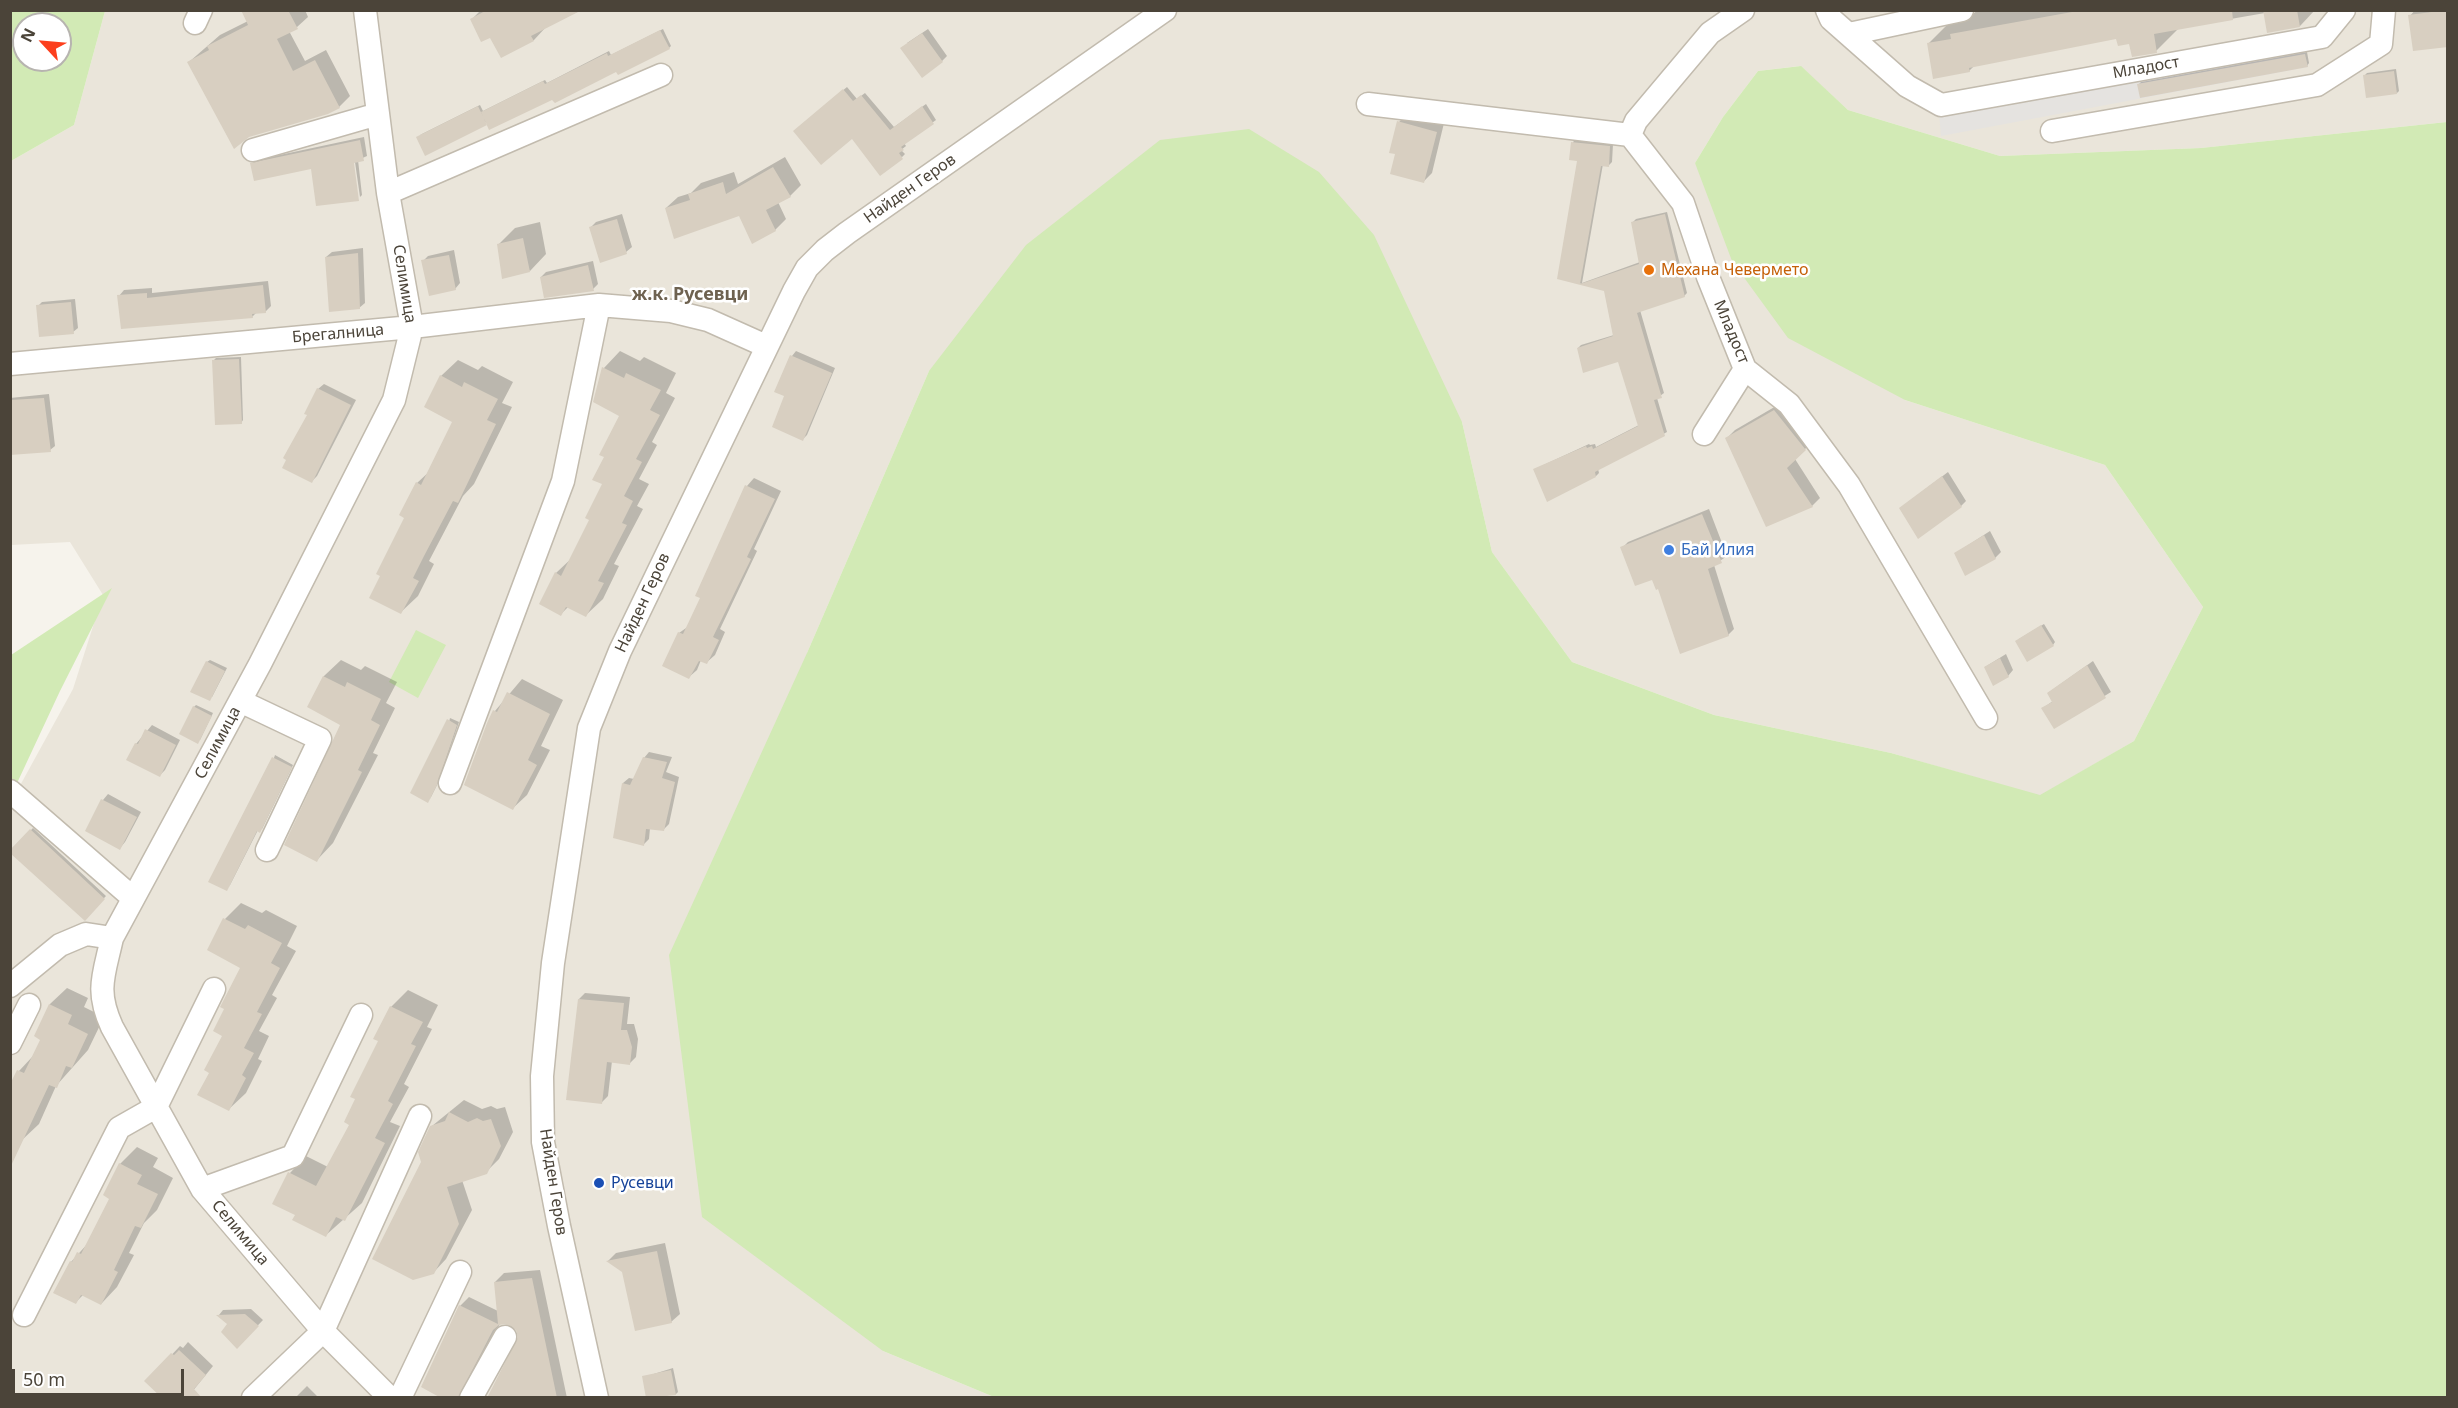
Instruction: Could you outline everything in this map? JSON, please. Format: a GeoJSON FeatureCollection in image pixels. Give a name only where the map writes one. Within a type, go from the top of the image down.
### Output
{"type":"FeatureCollection","features":[{"type":"Feature","properties":{"kind":"street","name":"Селимица"},"geometry":{"type":"LineString","coordinates":[[364,10],[388,193],[412,327],[394,400],[240,701],[112,938],[101,986],[102,1007],[202,1189],[323,1331],[390,1398]]}},
{"type":"Feature","properties":{"kind":"street","name":"Найден Геров"},"geometry":{"type":"LineString","coordinates":[[597,1398],[543,1142],[542,1076],[553,963],[589,728],[620,651],[766,346],[807,268],[825,250],[1165,10]]}},
{"type":"Feature","properties":{"kind":"street"},"geometry":{"type":"LineString","coordinates":[[1368,104],[1630,135],[1636,121],[1710,33],[1743,10]]}},
{"type":"Feature","properties":{"kind":"street","name":"Младост"},"geometry":{"type":"LineString","coordinates":[[1827,10],[1831,19],[1907,86],[1941,105],[2322,37],[2344,10]]}},
{"type":"Feature","properties":{"kind":"street"},"geometry":{"type":"LineString","coordinates":[[1849,34],[1962,10]]}},
{"type":"Feature","properties":{"kind":"street"},"geometry":{"type":"LineString","coordinates":[[2052,131],[2318,86],[2380,44],[2384,10]]}},
{"type":"Feature","properties":{"kind":"street"},"geometry":{"type":"LineString","coordinates":[[388,193],[661,75]]}},
{"type":"Feature","properties":{"kind":"street"},"geometry":{"type":"LineString","coordinates":[[253,150],[378,114]]}},
{"type":"Feature","properties":{"kind":"street","name":"Младост"},"geometry":{"type":"LineString","coordinates":[[1630,135],[1683,203],[1708,277],[1745,369],[1789,404],[1849,485],[1986,718]]}},
{"type":"Feature","properties":{"kind":"street"},"geometry":{"type":"LineString","coordinates":[[450,783],[563,481],[599,305]]}},
{"type":"Feature","properties":{"kind":"street","name":"Брегалница"},"geometry":{"type":"LineString","coordinates":[[10,364],[412,327],[599,305],[671,311],[708,320],[766,346]]}},
{"type":"Feature","properties":{"kind":"street"},"geometry":{"type":"LineString","coordinates":[[1704,434],[1745,369]]}},
{"type":"Feature","properties":{"kind":"street"},"geometry":{"type":"LineString","coordinates":[[240,701],[320,739],[267,850]]}},
{"type":"Feature","properties":{"kind":"street"},"geometry":{"type":"LineString","coordinates":[[10,791],[134,898]]}},
{"type":"Feature","properties":{"kind":"street"},"geometry":{"type":"LineString","coordinates":[[10,986],[60,945],[86,934],[112,938]]}},
{"type":"Feature","properties":{"kind":"street"},"geometry":{"type":"LineString","coordinates":[[24,1315],[119,1128],[156,1107],[214,989]]}},
{"type":"Feature","properties":{"kind":"street"},"geometry":{"type":"LineString","coordinates":[[10,1043],[29,1005]]}},
{"type":"Feature","properties":{"kind":"street"},"geometry":{"type":"LineString","coordinates":[[202,1189],[293,1155],[361,1016]]}},
{"type":"Feature","properties":{"kind":"street"},"geometry":{"type":"LineString","coordinates":[[253,1398],[323,1331],[420,1116]]}},
{"type":"Feature","properties":{"kind":"street"},"geometry":{"type":"LineString","coordinates":[[400,1398],[460,1272]]}},
{"type":"Feature","properties":{"kind":"street"},"geometry":{"type":"LineString","coordinates":[[471,1398],[505,1337]]}},
{"type":"Feature","properties":{"kind":"shaded area"},"geometry":{"type":"Polygon","coordinates":[[[105,11],[2447,11],[2447,122],[2201,148],[2000,156],[1848,110],[1800,66],[1758,71],[1723,117],[1695,163],[1905,400],[2105,465],[2203,607],[2134,741],[2040,796],[1891,753],[1714,715],[1572,662],[1492,552],[1462,422],[929,371],[807,653],[883,1351],[994,1397],[11,1397],[11,802],[73,689],[103,595],[70,542],[11,545],[11,161],[74,125],[105,11]]]}},
{"type":"Feature","properties":{"kind":"shaded area"},"geometry":{"type":"Polygon","coordinates":[[[2304,46],[2308,67],[1941,136],[1939,113],[2304,46]]]}},
{"type":"Feature","properties":{"kind":"green space"},"geometry":{"type":"Polygon","coordinates":[[[11,10],[105,11],[74,125],[11,161],[11,10]]]}},
{"type":"Feature","properties":{"kind":"green space"},"geometry":{"type":"Polygon","coordinates":[[[1801,66],[1848,110],[2000,156],[2201,148],[2447,122],[2447,1397],[994,1397],[883,1351],[702,1217],[669,955],[807,653],[929,371],[1026,245],[1160,140],[1249,129],[1319,172],[1374,235],[1462,422],[1492,552],[1572,662],[1714,715],[1891,753],[2040,795],[2134,741],[2203,607],[2105,465],[1905,400],[1788,338],[1732,261],[1695,163],[1723,117],[1758,71],[1801,66]]]}},
{"type":"Feature","properties":{"kind":"green space"},"geometry":{"type":"Polygon","coordinates":[[[112,588],[60,691],[11,796],[11,655],[112,588]]]}},
{"type":"Feature","properties":{"kind":"green space"},"geometry":{"type":"Polygon","coordinates":[[[416,630],[446,645],[418,698],[389,682],[416,630]]]}},
{"type":"Feature","properties":{"kind":"building"},"geometry":{"type":"Polygon","coordinates":[[[241,10],[288,10],[298,29],[277,39],[293,71],[315,60],[340,108],[328,114],[249,137],[234,149],[187,62],[209,50],[207,46],[248,25],[241,10]]]}},
{"type":"Feature","properties":{"kind":"building"},"geometry":{"type":"Polygon","coordinates":[[[487,10],[582,10],[531,36],[534,41],[501,58],[490,38],[481,42],[470,19],[487,10]]]}},
{"type":"Feature","properties":{"kind":"building"},"geometry":{"type":"Polygon","coordinates":[[[2072,10],[2232,10],[2233,20],[2154,34],[2157,53],[2132,57],[2129,44],[2118,46],[2116,39],[1969,68],[1970,72],[1933,79],[1927,43],[1951,39],[1950,34],[2072,12],[2072,10]]]}},
{"type":"Feature","properties":{"kind":"building"},"geometry":{"type":"Polygon","coordinates":[[[2263,10],[2297,10],[2300,27],[2267,33],[2263,10]]]}},
{"type":"Feature","properties":{"kind":"building"},"geometry":{"type":"Polygon","coordinates":[[[2448,10],[2448,47],[2413,51],[2408,15],[2448,10]]]}},
{"type":"Feature","properties":{"kind":"building"},"geometry":{"type":"Polygon","coordinates":[[[660,30],[670,49],[618,75],[616,72],[555,103],[552,100],[489,130],[481,112],[543,81],[545,84],[660,30]]]}},
{"type":"Feature","properties":{"kind":"building"},"geometry":{"type":"Polygon","coordinates":[[[922,33],[943,62],[922,78],[900,48],[922,33]]]}},
{"type":"Feature","properties":{"kind":"building"},"geometry":{"type":"Polygon","coordinates":[[[2305,54],[2308,67],[2140,98],[2137,84],[2305,54]]]}},
{"type":"Feature","properties":{"kind":"building"},"geometry":{"type":"Polygon","coordinates":[[[2394,71],[2397,94],[2366,98],[2363,75],[2394,71]]]}},
{"type":"Feature","properties":{"kind":"building"},"geometry":{"type":"Polygon","coordinates":[[[843,89],[853,101],[861,95],[890,130],[922,106],[934,124],[901,147],[904,150],[899,153],[903,159],[880,176],[852,139],[821,165],[793,131],[843,89]]]}},
{"type":"Feature","properties":{"kind":"building"},"geometry":{"type":"Polygon","coordinates":[[[478,106],[487,125],[425,156],[416,137],[478,106]]]}},
{"type":"Feature","properties":{"kind":"building"},"geometry":{"type":"Polygon","coordinates":[[[1397,121],[1437,132],[1424,183],[1390,174],[1395,154],[1389,153],[1397,121]]]}},
{"type":"Feature","properties":{"kind":"building"},"geometry":{"type":"Polygon","coordinates":[[[360,140],[364,161],[354,163],[359,201],[316,206],[311,169],[254,181],[250,163],[360,140]]]}},
{"type":"Feature","properties":{"kind":"building"},"geometry":{"type":"Polygon","coordinates":[[[1571,142],[1610,146],[1609,167],[1601,166],[1580,284],[1639,264],[1631,222],[1665,214],[1685,297],[1637,313],[1662,398],[1654,400],[1665,436],[1595,472],[1596,477],[1547,502],[1533,469],[1586,446],[1587,448],[1592,446],[1593,449],[1638,426],[1618,362],[1583,373],[1577,348],[1613,336],[1604,291],[1557,279],[1577,161],[1569,160],[1571,142]]]}},
{"type":"Feature","properties":{"kind":"building"},"geometry":{"type":"Polygon","coordinates":[[[773,167],[791,197],[766,210],[776,231],[752,244],[739,216],[674,239],[665,208],[690,200],[688,194],[723,182],[726,194],[773,167]]]}},
{"type":"Feature","properties":{"kind":"building"},"geometry":{"type":"Polygon","coordinates":[[[617,219],[627,254],[600,263],[589,227],[617,219]]]}},
{"type":"Feature","properties":{"kind":"building"},"geometry":{"type":"Polygon","coordinates":[[[523,238],[530,272],[502,279],[497,244],[523,238]]]}},
{"type":"Feature","properties":{"kind":"building"},"geometry":{"type":"Polygon","coordinates":[[[358,253],[360,309],[329,312],[325,257],[358,253]]]}},
{"type":"Feature","properties":{"kind":"building"},"geometry":{"type":"Polygon","coordinates":[[[449,255],[456,290],[429,296],[421,260],[449,255]]]}},
{"type":"Feature","properties":{"kind":"building"},"geometry":{"type":"Polygon","coordinates":[[[588,265],[594,291],[544,298],[540,277],[588,265]]]}},
{"type":"Feature","properties":{"kind":"building"},"geometry":{"type":"Polygon","coordinates":[[[263,285],[266,313],[252,314],[253,318],[121,329],[117,295],[147,293],[147,298],[263,285]]]}},
{"type":"Feature","properties":{"kind":"building"},"geometry":{"type":"Polygon","coordinates":[[[71,302],[74,334],[39,337],[36,305],[71,302]]]}},
{"type":"Feature","properties":{"kind":"building"},"geometry":{"type":"Polygon","coordinates":[[[790,355],[832,373],[803,441],[772,427],[784,396],[774,392],[790,355]]]}},
{"type":"Feature","properties":{"kind":"building"},"geometry":{"type":"Polygon","coordinates":[[[239,359],[242,424],[215,425],[212,360],[239,359]]]}},
{"type":"Feature","properties":{"kind":"building"},"geometry":{"type":"Polygon","coordinates":[[[602,367],[624,378],[626,373],[661,390],[650,410],[660,415],[636,459],[642,462],[624,496],[633,501],[622,523],[627,525],[598,581],[604,583],[586,617],[566,607],[561,616],[539,604],[555,572],[561,576],[589,520],[585,518],[602,484],[592,480],[604,457],[599,455],[619,416],[593,402],[602,367]]]}},
{"type":"Feature","properties":{"kind":"building"},"geometry":{"type":"Polygon","coordinates":[[[440,375],[462,387],[464,382],[498,399],[487,420],[496,424],[458,503],[453,501],[413,578],[419,581],[401,614],[369,598],[380,576],[376,574],[404,518],[399,515],[416,482],[421,485],[452,422],[424,407],[440,375]]]}},
{"type":"Feature","properties":{"kind":"building"},"geometry":{"type":"Polygon","coordinates":[[[317,388],[351,405],[312,483],[282,468],[286,460],[283,458],[307,415],[304,414],[317,388]]]}},
{"type":"Feature","properties":{"kind":"building"},"geometry":{"type":"Polygon","coordinates":[[[44,398],[51,452],[10,455],[10,400],[44,398]]]}},
{"type":"Feature","properties":{"kind":"building"},"geometry":{"type":"Polygon","coordinates":[[[1774,410],[1806,450],[1787,468],[1813,507],[1766,527],[1725,438],[1774,410]]]}},
{"type":"Feature","properties":{"kind":"building"},"geometry":{"type":"Polygon","coordinates":[[[1942,476],[1962,507],[1918,539],[1899,508],[1942,476]]]}},
{"type":"Feature","properties":{"kind":"building"},"geometry":{"type":"Polygon","coordinates":[[[745,485],[775,499],[747,557],[751,559],[713,637],[719,640],[707,664],[699,661],[689,679],[662,666],[678,632],[683,634],[700,598],[695,596],[745,485]]]}},
{"type":"Feature","properties":{"kind":"building"},"geometry":{"type":"Polygon","coordinates":[[[1702,514],[1722,563],[1708,569],[1729,636],[1680,654],[1658,589],[1656,590],[1652,580],[1635,586],[1620,547],[1702,514]]]}},
{"type":"Feature","properties":{"kind":"building"},"geometry":{"type":"Polygon","coordinates":[[[1984,535],[1996,559],[1965,576],[1954,553],[1984,535]]]}},
{"type":"Feature","properties":{"kind":"building"},"geometry":{"type":"Polygon","coordinates":[[[2041,625],[2054,646],[2027,662],[2015,641],[2041,625]]]}},
{"type":"Feature","properties":{"kind":"building"},"geometry":{"type":"Polygon","coordinates":[[[2000,658],[2009,677],[1993,686],[1984,667],[2000,658]]]}},
{"type":"Feature","properties":{"kind":"building"},"geometry":{"type":"Polygon","coordinates":[[[206,661],[225,671],[210,701],[190,692],[206,661]]]}},
{"type":"Feature","properties":{"kind":"building"},"geometry":{"type":"Polygon","coordinates":[[[2087,665],[2106,698],[2054,729],[2041,708],[2052,702],[2047,693],[2087,665]]]}},
{"type":"Feature","properties":{"kind":"building"},"geometry":{"type":"Polygon","coordinates":[[[323,676],[345,687],[347,682],[381,699],[371,720],[380,725],[358,770],[362,772],[317,862],[284,845],[340,725],[307,707],[323,676]]]}},
{"type":"Feature","properties":{"kind":"building"},"geometry":{"type":"Polygon","coordinates":[[[507,692],[550,714],[528,760],[537,765],[513,810],[464,785],[493,710],[497,712],[507,692]]]}},
{"type":"Feature","properties":{"kind":"building"},"geometry":{"type":"Polygon","coordinates":[[[193,706],[212,716],[198,744],[179,734],[193,706]]]}},
{"type":"Feature","properties":{"kind":"building"},"geometry":{"type":"Polygon","coordinates":[[[447,719],[457,725],[437,785],[428,803],[410,793],[447,719]]]}},
{"type":"Feature","properties":{"kind":"building"},"geometry":{"type":"Polygon","coordinates":[[[145,729],[176,745],[160,777],[126,760],[135,743],[138,744],[145,729]]]}},
{"type":"Feature","properties":{"kind":"building"},"geometry":{"type":"Polygon","coordinates":[[[272,757],[292,767],[260,833],[257,831],[227,891],[208,882],[272,757]]]}},
{"type":"Feature","properties":{"kind":"building"},"geometry":{"type":"Polygon","coordinates":[[[643,757],[667,762],[662,778],[675,782],[664,831],[646,829],[644,846],[613,838],[622,783],[630,785],[643,757]]]}},
{"type":"Feature","properties":{"kind":"building"},"geometry":{"type":"Polygon","coordinates":[[[101,799],[137,817],[120,850],[85,831],[101,799]]]}},
{"type":"Feature","properties":{"kind":"building"},"geometry":{"type":"Polygon","coordinates":[[[30,829],[105,899],[85,921],[10,853],[10,850],[30,829]]]}},
{"type":"Feature","properties":{"kind":"building"},"geometry":{"type":"Polygon","coordinates":[[[223,918],[245,929],[248,925],[282,943],[271,963],[280,968],[257,1012],[262,1014],[244,1048],[254,1053],[242,1075],[246,1078],[229,1111],[197,1095],[209,1073],[204,1070],[222,1036],[213,1031],[224,1009],[220,1007],[240,968],[207,950],[223,918]]]}},
{"type":"Feature","properties":{"kind":"building"},"geometry":{"type":"Polygon","coordinates":[[[578,999],[624,1003],[621,1030],[627,1030],[632,1047],[630,1065],[607,1062],[602,1104],[566,1100],[578,999]]]}},
{"type":"Feature","properties":{"kind":"building"},"geometry":{"type":"Polygon","coordinates":[[[49,1004],[72,1015],[68,1024],[88,1034],[72,1068],[66,1066],[57,1088],[49,1085],[10,1168],[10,1084],[17,1070],[24,1073],[40,1040],[34,1036],[49,1004]]]}},
{"type":"Feature","properties":{"kind":"building"},"geometry":{"type":"Polygon","coordinates":[[[390,1006],[423,1022],[411,1044],[416,1046],[388,1101],[393,1104],[375,1138],[385,1143],[345,1221],[336,1217],[326,1237],[292,1220],[295,1215],[272,1204],[288,1172],[316,1186],[349,1125],[344,1122],[355,1099],[350,1097],[378,1041],[373,1039],[390,1006]]]}},
{"type":"Feature","properties":{"kind":"building"},"geometry":{"type":"Polygon","coordinates":[[[449,1112],[468,1122],[477,1118],[483,1121],[491,1119],[501,1146],[487,1174],[447,1187],[459,1224],[434,1274],[413,1280],[372,1259],[421,1162],[418,1152],[430,1126],[445,1121],[449,1112]]]}},
{"type":"Feature","properties":{"kind":"building"},"geometry":{"type":"Polygon","coordinates":[[[119,1163],[142,1175],[137,1184],[158,1194],[141,1228],[135,1226],[114,1270],[118,1272],[101,1305],[81,1295],[76,1304],[53,1293],[70,1261],[72,1262],[77,1252],[81,1254],[109,1199],[103,1195],[119,1163]]]}},
{"type":"Feature","properties":{"kind":"building"},"geometry":{"type":"Polygon","coordinates":[[[657,1251],[672,1323],[635,1331],[622,1272],[606,1261],[657,1251]]]}},
{"type":"Feature","properties":{"kind":"building"},"geometry":{"type":"Polygon","coordinates":[[[532,1278],[557,1398],[487,1398],[518,1337],[516,1330],[505,1324],[493,1330],[458,1398],[441,1398],[421,1387],[459,1305],[498,1324],[494,1282],[532,1278]]]}},
{"type":"Feature","properties":{"kind":"building"},"geometry":{"type":"Polygon","coordinates":[[[245,1314],[259,1326],[237,1349],[221,1332],[227,1324],[216,1315],[245,1314]]]}},
{"type":"Feature","properties":{"kind":"building"},"geometry":{"type":"Polygon","coordinates":[[[179,1350],[206,1375],[194,1389],[202,1398],[162,1398],[144,1381],[171,1353],[174,1355],[179,1350]]]}},
{"type":"Feature","properties":{"kind":"building"},"geometry":{"type":"Polygon","coordinates":[[[671,1370],[676,1395],[646,1398],[642,1376],[671,1370]]]}},
{"type":"Feature","properties":{"kind":"place","name":"Механа Чевермето"},"geometry":{"type":"Point","coordinates":[1649,270]}},
{"type":"Feature","properties":{"kind":"place","name":"Бай Илия"},"geometry":{"type":"Point","coordinates":[1669,550]}},
{"type":"Feature","properties":{"kind":"place","name":"Русевци"},"geometry":{"type":"Point","coordinates":[599,1183]}},
{"type":"Feature","properties":{"kind":"district","name":"ж.к. Русевци"},"geometry":{"type":"Point","coordinates":[690,295]}}]}
